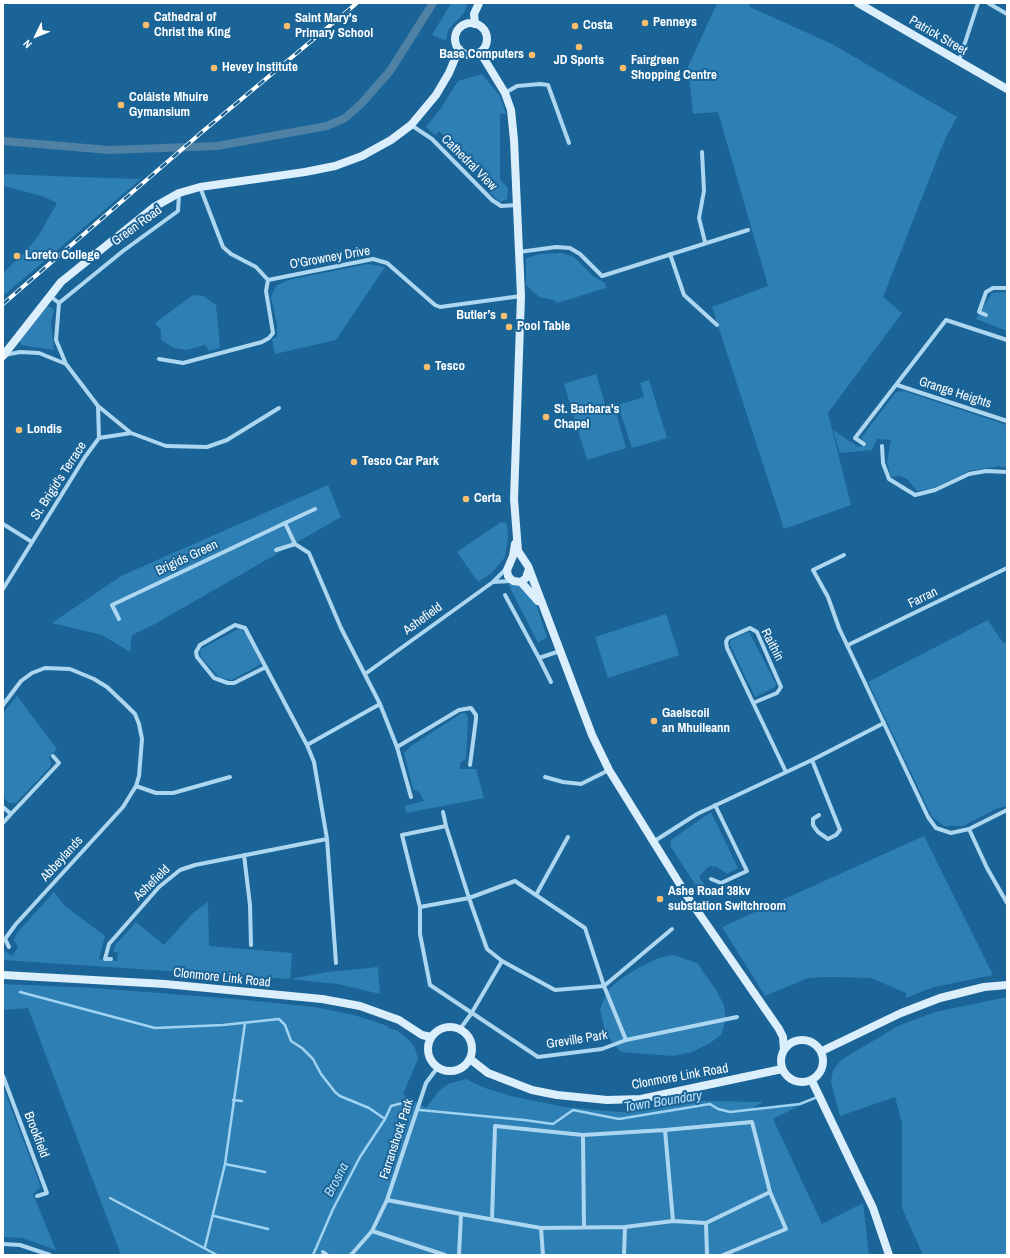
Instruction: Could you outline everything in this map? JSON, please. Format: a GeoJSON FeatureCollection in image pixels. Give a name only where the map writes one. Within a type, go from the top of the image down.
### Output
{"type":"FeatureCollection","features":[{"type":"Feature","properties":{"kind":"street"},"geometry":{"type":"LineString","coordinates":[[475,24],[474,14],[479,3]]}},
{"type":"Feature","properties":{"kind":"street","name":"Patrick Street"},"geometry":{"type":"LineString","coordinates":[[858,3],[1007,89]]}},
{"type":"Feature","properties":{"kind":"street"},"geometry":{"type":"LineString","coordinates":[[959,62],[978,3]]}},
{"type":"Feature","properties":{"kind":"street"},"geometry":{"type":"LineString","coordinates":[[988,3],[1007,14]]}},
{"type":"Feature","properties":{"kind":"street"},"geometry":{"type":"LineString","coordinates":[[466,24],[475,24],[483,28],[486,34],[486,43],[480,52],[470,55],[459,49],[455,40],[458,30],[466,24]]}},
{"type":"Feature","properties":{"kind":"street"},"geometry":{"type":"LineString","coordinates":[[182,192],[200,187],[305,172],[335,166],[362,156],[391,140],[411,125],[436,95],[449,73],[459,49]]}},
{"type":"Feature","properties":{"kind":"street"},"geometry":{"type":"LineString","coordinates":[[480,52],[505,93],[511,110],[513,133],[521,296],[514,499],[518,551],[527,567],[594,740],[609,770],[652,842],[713,935],[779,1029],[783,1037],[784,1050],[782,1056],[782,1069],[785,1074],[795,1082],[800,1083],[812,1081],[822,1071],[824,1058],[822,1051],[813,1042],[787,1035],[779,1029]]}},
{"type":"Feature","properties":{"kind":"street"},"geometry":{"type":"LineString","coordinates":[[505,93],[517,86],[540,84],[548,85],[569,144]]}},
{"type":"Feature","properties":{"kind":"street","name":"Cathedral View"},"geometry":{"type":"LineString","coordinates":[[411,125],[432,139],[492,200],[501,206],[517,205]]}},
{"type":"Feature","properties":{"kind":"street"},"geometry":{"type":"LineString","coordinates":[[702,152],[704,191],[699,218],[705,242]]}},
{"type":"Feature","properties":{"kind":"street"},"geometry":{"type":"LineString","coordinates":[[159,359],[183,363],[262,342],[273,334],[266,291],[268,280],[256,267],[231,254],[223,247],[200,187]]}},
{"type":"Feature","properties":{"kind":"street","name":"Green Road"},"geometry":{"type":"LineString","coordinates":[[3,356],[49,295],[61,282],[154,207],[182,192]]}},
{"type":"Feature","properties":{"kind":"street","name":"Green Road"},"geometry":{"type":"LineString","coordinates":[[182,192],[178,211],[123,251],[59,303],[56,340],[66,364],[98,406],[132,433],[166,446],[207,447],[227,440],[279,408]]}},
{"type":"Feature","properties":{"kind":"street"},"geometry":{"type":"LineString","coordinates":[[519,252],[556,247],[570,248],[580,254],[602,276],[705,242],[748,230]]}},
{"type":"Feature","properties":{"kind":"street"},"geometry":{"type":"LineString","coordinates":[[670,254],[684,295],[717,325]]}},
{"type":"Feature","properties":{"kind":"street","name":"O'Growney Drive"},"geometry":{"type":"LineString","coordinates":[[268,280],[373,259],[387,263],[435,305],[440,307],[521,296]]}},
{"type":"Feature","properties":{"kind":"street"},"geometry":{"type":"LineString","coordinates":[[986,315],[979,312],[986,292],[993,288],[1007,288]]}},
{"type":"Feature","properties":{"kind":"street"},"geometry":{"type":"LineString","coordinates":[[49,295],[59,303]]}},
{"type":"Feature","properties":{"kind":"street","name":"Grange Heights"},"geometry":{"type":"LineString","coordinates":[[864,444],[855,438],[946,320],[1007,340]]}},
{"type":"Feature","properties":{"kind":"street","name":"Green Road"},"geometry":{"type":"LineString","coordinates":[[3,356],[20,352],[39,352],[66,364]]}},
{"type":"Feature","properties":{"kind":"street","name":"Grange Heights"},"geometry":{"type":"LineString","coordinates":[[897,385],[1007,421]]}},
{"type":"Feature","properties":{"kind":"street","name":"St. Brigid's Terrace"},"geometry":{"type":"LineString","coordinates":[[3,589],[85,457],[99,438],[98,406]]}},
{"type":"Feature","properties":{"kind":"street","name":"Green Road"},"geometry":{"type":"LineString","coordinates":[[99,438],[132,433]]}},
{"type":"Feature","properties":{"kind":"street"},"geometry":{"type":"LineString","coordinates":[[882,446],[883,464],[889,479],[915,495],[935,490],[969,474],[986,471],[1007,472]]}},
{"type":"Feature","properties":{"kind":"street"},"geometry":{"type":"LineString","coordinates":[[315,509],[285,523],[295,544],[309,554],[341,628],[380,704],[397,747],[410,797]]}},
{"type":"Feature","properties":{"kind":"street","name":"Brigids Green"},"geometry":{"type":"LineString","coordinates":[[119,619],[112,605],[285,523]]}},
{"type":"Feature","properties":{"kind":"street"},"geometry":{"type":"LineString","coordinates":[[3,524],[32,542]]}},
{"type":"Feature","properties":{"kind":"street"},"geometry":{"type":"LineString","coordinates":[[516,537],[515,551],[507,573],[517,581],[542,607]]}},
{"type":"Feature","properties":{"kind":"street"},"geometry":{"type":"LineString","coordinates":[[276,550],[295,544]]}},
{"type":"Feature","properties":{"kind":"street"},"geometry":{"type":"LineString","coordinates":[[844,555],[813,570],[828,597],[839,628],[928,817],[936,828],[951,833],[969,829],[1007,810]]}},
{"type":"Feature","properties":{"kind":"street"},"geometry":{"type":"LineString","coordinates":[[509,565],[518,560],[527,567]]}},
{"type":"Feature","properties":{"kind":"street","name":"Ashefield"},"geometry":{"type":"LineString","coordinates":[[365,674],[493,582],[509,565]]}},
{"type":"Feature","properties":{"kind":"street"},"geometry":{"type":"LineString","coordinates":[[493,582],[517,581],[526,578],[527,567]]}},
{"type":"Feature","properties":{"kind":"street","name":"Farran"},"geometry":{"type":"LineString","coordinates":[[848,645],[1007,569]]}},
{"type":"Feature","properties":{"kind":"street"},"geometry":{"type":"LineString","coordinates":[[505,595],[551,682]]}},
{"type":"Feature","properties":{"kind":"street"},"geometry":{"type":"LineString","coordinates":[[266,667],[234,683],[228,684],[214,678],[197,657],[196,652],[200,645],[235,625],[242,626],[248,630],[307,746],[314,762],[327,839],[336,963]]}},
{"type":"Feature","properties":{"kind":"street","name":"Raithín"},"geometry":{"type":"LineString","coordinates":[[753,703],[777,693],[781,687],[757,632],[750,628],[728,638],[726,642],[727,648],[753,703],[786,772]]}},
{"type":"Feature","properties":{"kind":"street"},"geometry":{"type":"LineString","coordinates":[[539,658],[560,650]]}},
{"type":"Feature","properties":{"kind":"street","name":"Abbeylands"},"geometry":{"type":"LineString","coordinates":[[3,705],[21,681],[32,674],[45,668],[70,668],[107,687],[126,704],[135,714],[142,739],[139,776],[136,786],[122,807],[16,924],[5,939],[9,946]]}},
{"type":"Feature","properties":{"kind":"street"},"geometry":{"type":"LineString","coordinates":[[307,746],[380,704]]}},
{"type":"Feature","properties":{"kind":"street"},"geometry":{"type":"LineString","coordinates":[[397,747],[459,710],[471,708],[476,715],[476,719],[470,765]]}},
{"type":"Feature","properties":{"kind":"street"},"geometry":{"type":"LineString","coordinates":[[652,842],[697,814],[812,760],[884,723]]}},
{"type":"Feature","properties":{"kind":"street"},"geometry":{"type":"LineString","coordinates":[[3,822],[59,762],[53,756]]}},
{"type":"Feature","properties":{"kind":"street"},"geometry":{"type":"LineString","coordinates":[[812,760],[840,830],[836,835],[828,839],[818,832],[813,825],[813,819],[819,815]]}},
{"type":"Feature","properties":{"kind":"street"},"geometry":{"type":"LineString","coordinates":[[545,777],[563,782],[581,784],[609,770]]}},
{"type":"Feature","properties":{"kind":"street"},"geometry":{"type":"LineString","coordinates":[[136,786],[156,793],[173,793],[230,777]]}},
{"type":"Feature","properties":{"kind":"street"},"geometry":{"type":"LineString","coordinates":[[711,879],[721,883],[747,871],[715,805]]}},
{"type":"Feature","properties":{"kind":"street"},"geometry":{"type":"LineString","coordinates":[[3,807],[11,814]]}},
{"type":"Feature","properties":{"kind":"street"},"geometry":{"type":"LineString","coordinates":[[443,812],[469,898],[487,949],[502,961],[555,990],[604,986],[672,929]]}},
{"type":"Feature","properties":{"kind":"street","name":"Greville Park"},"geometry":{"type":"LineString","coordinates":[[446,826],[402,835],[420,907],[420,934],[430,985],[471,1014],[538,1057],[602,1049],[626,1040],[737,1017]]}},
{"type":"Feature","properties":{"kind":"street"},"geometry":{"type":"LineString","coordinates":[[969,829],[1007,903]]}},
{"type":"Feature","properties":{"kind":"street"},"geometry":{"type":"LineString","coordinates":[[536,895],[568,837]]}},
{"type":"Feature","properties":{"kind":"street","name":"Ashefield"},"geometry":{"type":"LineString","coordinates":[[111,959],[105,959],[109,944],[168,878],[180,870],[195,865],[327,839]]}},
{"type":"Feature","properties":{"kind":"street"},"geometry":{"type":"LineString","coordinates":[[244,855],[250,905],[251,945]]}},
{"type":"Feature","properties":{"kind":"street","name":"Greville Park"},"geometry":{"type":"LineString","coordinates":[[420,907],[469,898],[515,881],[585,928],[604,986],[626,1040]]}},
{"type":"Feature","properties":{"kind":"street"},"geometry":{"type":"LineString","coordinates":[[460,1029],[471,1014],[502,961]]}},
{"type":"Feature","properties":{"kind":"street","name":"Clonmore Link Road"},"geometry":{"type":"LineString","coordinates":[[3,975],[165,984],[322,999],[360,1006],[399,1020],[422,1035],[431,1037]]}},
{"type":"Feature","properties":{"kind":"street"},"geometry":{"type":"LineString","coordinates":[[822,1051],[901,1013],[940,998],[984,987],[1007,985]]}},
{"type":"Feature","properties":{"kind":"street"},"geometry":{"type":"LineString","coordinates":[[447,1027],[460,1029],[466,1033],[472,1046],[470,1059],[465,1065],[452,1071],[438,1067],[430,1057],[428,1050],[431,1037],[441,1029],[447,1027]]}},
{"type":"Feature","properties":{"kind":"street"},"geometry":{"type":"LineString","coordinates":[[784,1050],[791,1043],[801,1040]]}},
{"type":"Feature","properties":{"kind":"street","name":"Clonmore Link Road"},"geometry":{"type":"LineString","coordinates":[[470,1059],[488,1073],[532,1090],[557,1095],[608,1100],[641,1099],[782,1069]]}},
{"type":"Feature","properties":{"kind":"street","name":"Farranshock Park"},"geometry":{"type":"LineString","coordinates":[[351,1255],[372,1231],[387,1200],[426,1083],[438,1067]]}},
{"type":"Feature","properties":{"kind":"street","name":"Brookfield"},"geometry":{"type":"LineString","coordinates":[[3,1076],[47,1193],[37,1196]]}},
{"type":"Feature","properties":{"kind":"street"},"geometry":{"type":"LineString","coordinates":[[812,1081],[873,1208],[889,1255]]}},
{"type":"Feature","properties":{"kind":"street"},"geometry":{"type":"LineString","coordinates":[[492,1219],[495,1126],[583,1135],[665,1130],[752,1122],[770,1192],[786,1229],[723,1255]]}},
{"type":"Feature","properties":{"kind":"street"},"geometry":{"type":"LineString","coordinates":[[665,1130],[673,1221]]}},
{"type":"Feature","properties":{"kind":"street"},"geometry":{"type":"LineString","coordinates":[[583,1135],[584,1227]]}},
{"type":"Feature","properties":{"kind":"street","name":"Farranshock Park"},"geometry":{"type":"LineString","coordinates":[[387,1200],[541,1228],[625,1227],[673,1221],[706,1223],[770,1192]]}},
{"type":"Feature","properties":{"kind":"street"},"geometry":{"type":"LineString","coordinates":[[458,1255],[461,1214]]}},
{"type":"Feature","properties":{"kind":"street"},"geometry":{"type":"LineString","coordinates":[[706,1223],[707,1255]]}},
{"type":"Feature","properties":{"kind":"street"},"geometry":{"type":"LineString","coordinates":[[624,1255],[625,1227]]}},
{"type":"Feature","properties":{"kind":"street"},"geometry":{"type":"LineString","coordinates":[[541,1228],[543,1255]]}},
{"type":"Feature","properties":{"kind":"street"},"geometry":{"type":"LineString","coordinates":[[372,1231],[445,1255]]}},
{"type":"Feature","properties":{"kind":"street"},"geometry":{"type":"LineString","coordinates":[[3,1244],[20,1245],[50,1255]]}},
{"type":"Feature","properties":{"kind":"shaded area"},"geometry":{"type":"Polygon","coordinates":[[[451,3],[468,3],[464,13],[448,30],[446,41],[432,35],[451,3]]]}},
{"type":"Feature","properties":{"kind":"shaded area"},"geometry":{"type":"Polygon","coordinates":[[[717,3],[749,3],[750,7],[832,44],[957,117],[945,139],[883,297],[902,313],[828,413],[851,505],[784,529],[712,307],[768,286],[718,112],[693,114],[688,67],[717,3]]]}},
{"type":"Feature","properties":{"kind":"shaded area"},"geometry":{"type":"Polygon","coordinates":[[[482,74],[500,96],[506,114],[500,114],[500,179],[508,188],[507,199],[500,202],[489,192],[493,188],[439,131],[435,135],[426,127],[441,108],[458,81],[482,74]]]}},
{"type":"Feature","properties":{"kind":"shaded area"},"geometry":{"type":"Polygon","coordinates":[[[3,174],[141,179],[3,296],[3,273],[24,253],[39,235],[57,203],[42,196],[3,186],[3,174]]]}},
{"type":"Feature","properties":{"kind":"shaded area"},"geometry":{"type":"Polygon","coordinates":[[[562,253],[574,257],[593,276],[605,283],[606,288],[557,303],[554,300],[539,297],[526,285],[526,258],[539,254],[562,253]]]}},
{"type":"Feature","properties":{"kind":"shaded area"},"geometry":{"type":"Polygon","coordinates":[[[368,264],[385,267],[336,340],[275,354],[272,339],[277,337],[277,325],[271,297],[276,286],[288,280],[368,264]]]}},
{"type":"Feature","properties":{"kind":"shaded area"},"geometry":{"type":"Polygon","coordinates":[[[1007,292],[1007,331],[976,319],[992,293],[1007,292]]]}},
{"type":"Feature","properties":{"kind":"shaded area"},"geometry":{"type":"Polygon","coordinates":[[[193,295],[203,296],[216,305],[220,348],[209,351],[205,345],[187,350],[174,348],[161,340],[161,330],[155,323],[193,295]]]}},
{"type":"Feature","properties":{"kind":"shaded area"},"geometry":{"type":"Polygon","coordinates":[[[46,306],[51,307],[54,310],[51,323],[54,350],[21,345],[20,341],[23,336],[46,306]]]}},
{"type":"Feature","properties":{"kind":"shaded area"},"geometry":{"type":"Polygon","coordinates":[[[596,374],[606,407],[614,405],[626,448],[587,460],[564,384],[596,374]]]}},
{"type":"Feature","properties":{"kind":"shaded area"},"geometry":{"type":"Polygon","coordinates":[[[649,380],[667,438],[632,448],[618,405],[644,397],[640,383],[649,380]]]}},
{"type":"Feature","properties":{"kind":"shaded area"},"geometry":{"type":"Polygon","coordinates":[[[904,391],[1007,425],[1007,468],[999,466],[969,471],[931,489],[917,491],[907,479],[900,476],[891,477],[887,462],[891,440],[877,439],[872,450],[840,453],[833,430],[858,447],[868,444],[861,438],[896,392],[904,391]]]}},
{"type":"Feature","properties":{"kind":"shaded area"},"geometry":{"type":"Polygon","coordinates":[[[328,485],[341,517],[153,625],[132,635],[130,652],[102,635],[52,623],[121,576],[328,485]]]}},
{"type":"Feature","properties":{"kind":"shaded area"},"geometry":{"type":"Polygon","coordinates":[[[501,522],[507,524],[508,538],[505,557],[492,573],[478,582],[457,552],[501,522]]]}},
{"type":"Feature","properties":{"kind":"shaded area"},"geometry":{"type":"Polygon","coordinates":[[[508,584],[520,585],[534,598],[547,637],[538,643],[508,584]]]}},
{"type":"Feature","properties":{"kind":"shaded area"},"geometry":{"type":"Polygon","coordinates":[[[666,614],[679,655],[608,678],[595,637],[666,614]]]}},
{"type":"Feature","properties":{"kind":"shaded area"},"geometry":{"type":"Polygon","coordinates":[[[988,620],[1003,643],[1007,642],[1007,806],[998,808],[963,826],[944,826],[932,817],[868,682],[988,620]]]}},
{"type":"Feature","properties":{"kind":"shaded area"},"geometry":{"type":"Polygon","coordinates":[[[240,628],[246,633],[261,664],[232,680],[220,678],[202,659],[200,654],[201,649],[240,628]]]}},
{"type":"Feature","properties":{"kind":"shaded area"},"geometry":{"type":"Polygon","coordinates":[[[749,632],[776,684],[775,687],[755,697],[730,645],[731,640],[749,632]]]}},
{"type":"Feature","properties":{"kind":"shaded area"},"geometry":{"type":"Polygon","coordinates":[[[17,696],[57,749],[49,758],[51,763],[50,767],[16,803],[9,803],[3,797],[3,713],[17,696]]]}},
{"type":"Feature","properties":{"kind":"shaded area"},"geometry":{"type":"Polygon","coordinates":[[[462,713],[465,713],[468,718],[466,759],[460,763],[460,769],[476,769],[484,798],[406,813],[405,806],[424,801],[419,792],[413,789],[404,753],[411,746],[462,713]]]}},
{"type":"Feature","properties":{"kind":"shaded area"},"geometry":{"type":"Polygon","coordinates":[[[711,812],[738,868],[727,874],[717,867],[710,866],[707,868],[700,875],[700,879],[710,891],[702,895],[671,847],[671,840],[711,812]]]}},
{"type":"Feature","properties":{"kind":"shaded area"},"geometry":{"type":"Polygon","coordinates":[[[924,836],[993,975],[934,987],[906,998],[906,993],[871,978],[828,977],[808,978],[765,996],[722,927],[924,836]]]}},
{"type":"Feature","properties":{"kind":"shaded area"},"geometry":{"type":"Polygon","coordinates":[[[54,892],[65,906],[105,936],[99,959],[117,961],[118,953],[113,951],[116,944],[136,922],[164,945],[193,913],[208,902],[209,946],[292,953],[290,979],[328,972],[378,967],[380,994],[338,984],[289,979],[3,960],[3,950],[12,956],[18,947],[14,940],[16,934],[54,892]]]}},
{"type":"Feature","properties":{"kind":"shaded area"},"geometry":{"type":"Polygon","coordinates":[[[674,955],[697,963],[716,990],[724,1005],[726,1020],[721,1035],[710,1043],[692,1052],[673,1056],[621,1052],[606,1035],[600,1010],[607,991],[620,979],[640,967],[658,958],[674,955]]]}},
{"type":"Feature","properties":{"kind":"shaded area"},"geometry":{"type":"Polygon","coordinates":[[[3,984],[96,988],[235,999],[315,1007],[354,1015],[388,1026],[388,1028],[398,1031],[408,1039],[415,1048],[418,1059],[403,1094],[426,1108],[440,1090],[448,1084],[466,1079],[485,1088],[511,1096],[565,1107],[620,1112],[647,1110],[701,1101],[763,1102],[751,1109],[800,1104],[815,1098],[773,1119],[822,1224],[863,1203],[869,1255],[121,1255],[28,1008],[3,1010],[3,984]]]}},
{"type":"Feature","properties":{"kind":"shaded area"},"geometry":{"type":"Polygon","coordinates":[[[1007,997],[1007,1255],[923,1255],[902,1208],[902,1123],[895,1097],[840,1116],[831,1082],[833,1070],[841,1060],[898,1026],[935,1012],[1007,997]]]}},
{"type":"Feature","properties":{"kind":"shaded area"},"geometry":{"type":"Polygon","coordinates":[[[3,1087],[41,1187],[33,1194],[56,1250],[22,1238],[3,1237],[3,1087]]]}},
{"type":"Feature","properties":{"kind":"waterway"},"geometry":{"type":"LineString","coordinates":[[3,141],[109,150],[217,146],[327,126],[345,118],[361,104],[390,71],[433,3]]}},
{"type":"Feature","properties":{"kind":"waterway"},"geometry":{"type":"LineString","coordinates":[[20,992],[155,1028],[223,1025],[279,1019],[285,1025],[291,1041],[302,1048],[313,1059],[321,1074],[335,1092],[340,1096],[369,1108],[385,1119]]}},
{"type":"Feature","properties":{"kind":"waterway"},"geometry":{"type":"LineString","coordinates":[[205,1247],[225,1164],[245,1023]]}},
{"type":"Feature","properties":{"kind":"waterway","name":"Town Boundary"},"geometry":{"type":"LineString","coordinates":[[420,1110],[553,1124],[573,1110],[619,1119],[710,1104],[718,1109],[730,1112],[800,1104],[815,1098]]}},
{"type":"Feature","properties":{"kind":"waterway"},"geometry":{"type":"LineString","coordinates":[[233,1100],[242,1101]]}},
{"type":"Feature","properties":{"kind":"waterway","name":"Brosna"},"geometry":{"type":"LineString","coordinates":[[313,1255],[333,1209],[360,1157],[385,1119],[391,1106],[402,1103]]}},
{"type":"Feature","properties":{"kind":"waterway"},"geometry":{"type":"LineString","coordinates":[[225,1164],[265,1172]]}},
{"type":"Feature","properties":{"kind":"waterway"},"geometry":{"type":"LineString","coordinates":[[110,1198],[217,1255]]}},
{"type":"Feature","properties":{"kind":"waterway"},"geometry":{"type":"LineString","coordinates":[[214,1216],[268,1229]]}},
{"type":"Feature","properties":{"kind":"railway"},"geometry":{"type":"LineString","coordinates":[[3,304],[202,132],[357,3]]}},
{"type":"Feature","properties":{"kind":"place","name":"Penneys"},"geometry":{"type":"Point","coordinates":[645,23]}},
{"type":"Feature","properties":{"kind":"place","name":"Cathedral of Christ the King"},"geometry":{"type":"Point","coordinates":[146,25]}},
{"type":"Feature","properties":{"kind":"place","name":"Saint Mary's Primary School"},"geometry":{"type":"Point","coordinates":[287,26]}},
{"type":"Feature","properties":{"kind":"place","name":"Costa"},"geometry":{"type":"Point","coordinates":[575,26]}},
{"type":"Feature","properties":{"kind":"place","name":"JD Sports"},"geometry":{"type":"Point","coordinates":[579,47]}},
{"type":"Feature","properties":{"kind":"place","name":"Base Computers"},"geometry":{"type":"Point","coordinates":[532,55]}},
{"type":"Feature","properties":{"kind":"place","name":"Hevey Institute"},"geometry":{"type":"Point","coordinates":[214,68]}},
{"type":"Feature","properties":{"kind":"place","name":"Fairgreen Shopping Centre"},"geometry":{"type":"Point","coordinates":[623,68]}},
{"type":"Feature","properties":{"kind":"place","name":"Coláiste Mhuire Gymansium"},"geometry":{"type":"Point","coordinates":[121,105]}},
{"type":"Feature","properties":{"kind":"place","name":"Loreto College"},"geometry":{"type":"Point","coordinates":[17,256]}},
{"type":"Feature","properties":{"kind":"place","name":"Butler’s"},"geometry":{"type":"Point","coordinates":[504,316]}},
{"type":"Feature","properties":{"kind":"place","name":"Pool Table"},"geometry":{"type":"Point","coordinates":[509,327]}},
{"type":"Feature","properties":{"kind":"place","name":"Tesco"},"geometry":{"type":"Point","coordinates":[427,367]}},
{"type":"Feature","properties":{"kind":"place","name":"St. Barbara's Chapel"},"geometry":{"type":"Point","coordinates":[546,417]}},
{"type":"Feature","properties":{"kind":"place","name":"Londis"},"geometry":{"type":"Point","coordinates":[19,430]}},
{"type":"Feature","properties":{"kind":"place","name":"Tesco Car Park"},"geometry":{"type":"Point","coordinates":[354,462]}},
{"type":"Feature","properties":{"kind":"place","name":"Certa"},"geometry":{"type":"Point","coordinates":[466,499]}},
{"type":"Feature","properties":{"kind":"place","name":"Gaelscoil an Mhuileann"},"geometry":{"type":"Point","coordinates":[654,721]}},
{"type":"Feature","properties":{"kind":"place","name":"Ashe Road 38kv substation Switchroom"},"geometry":{"type":"Point","coordinates":[660,899]}}]}
